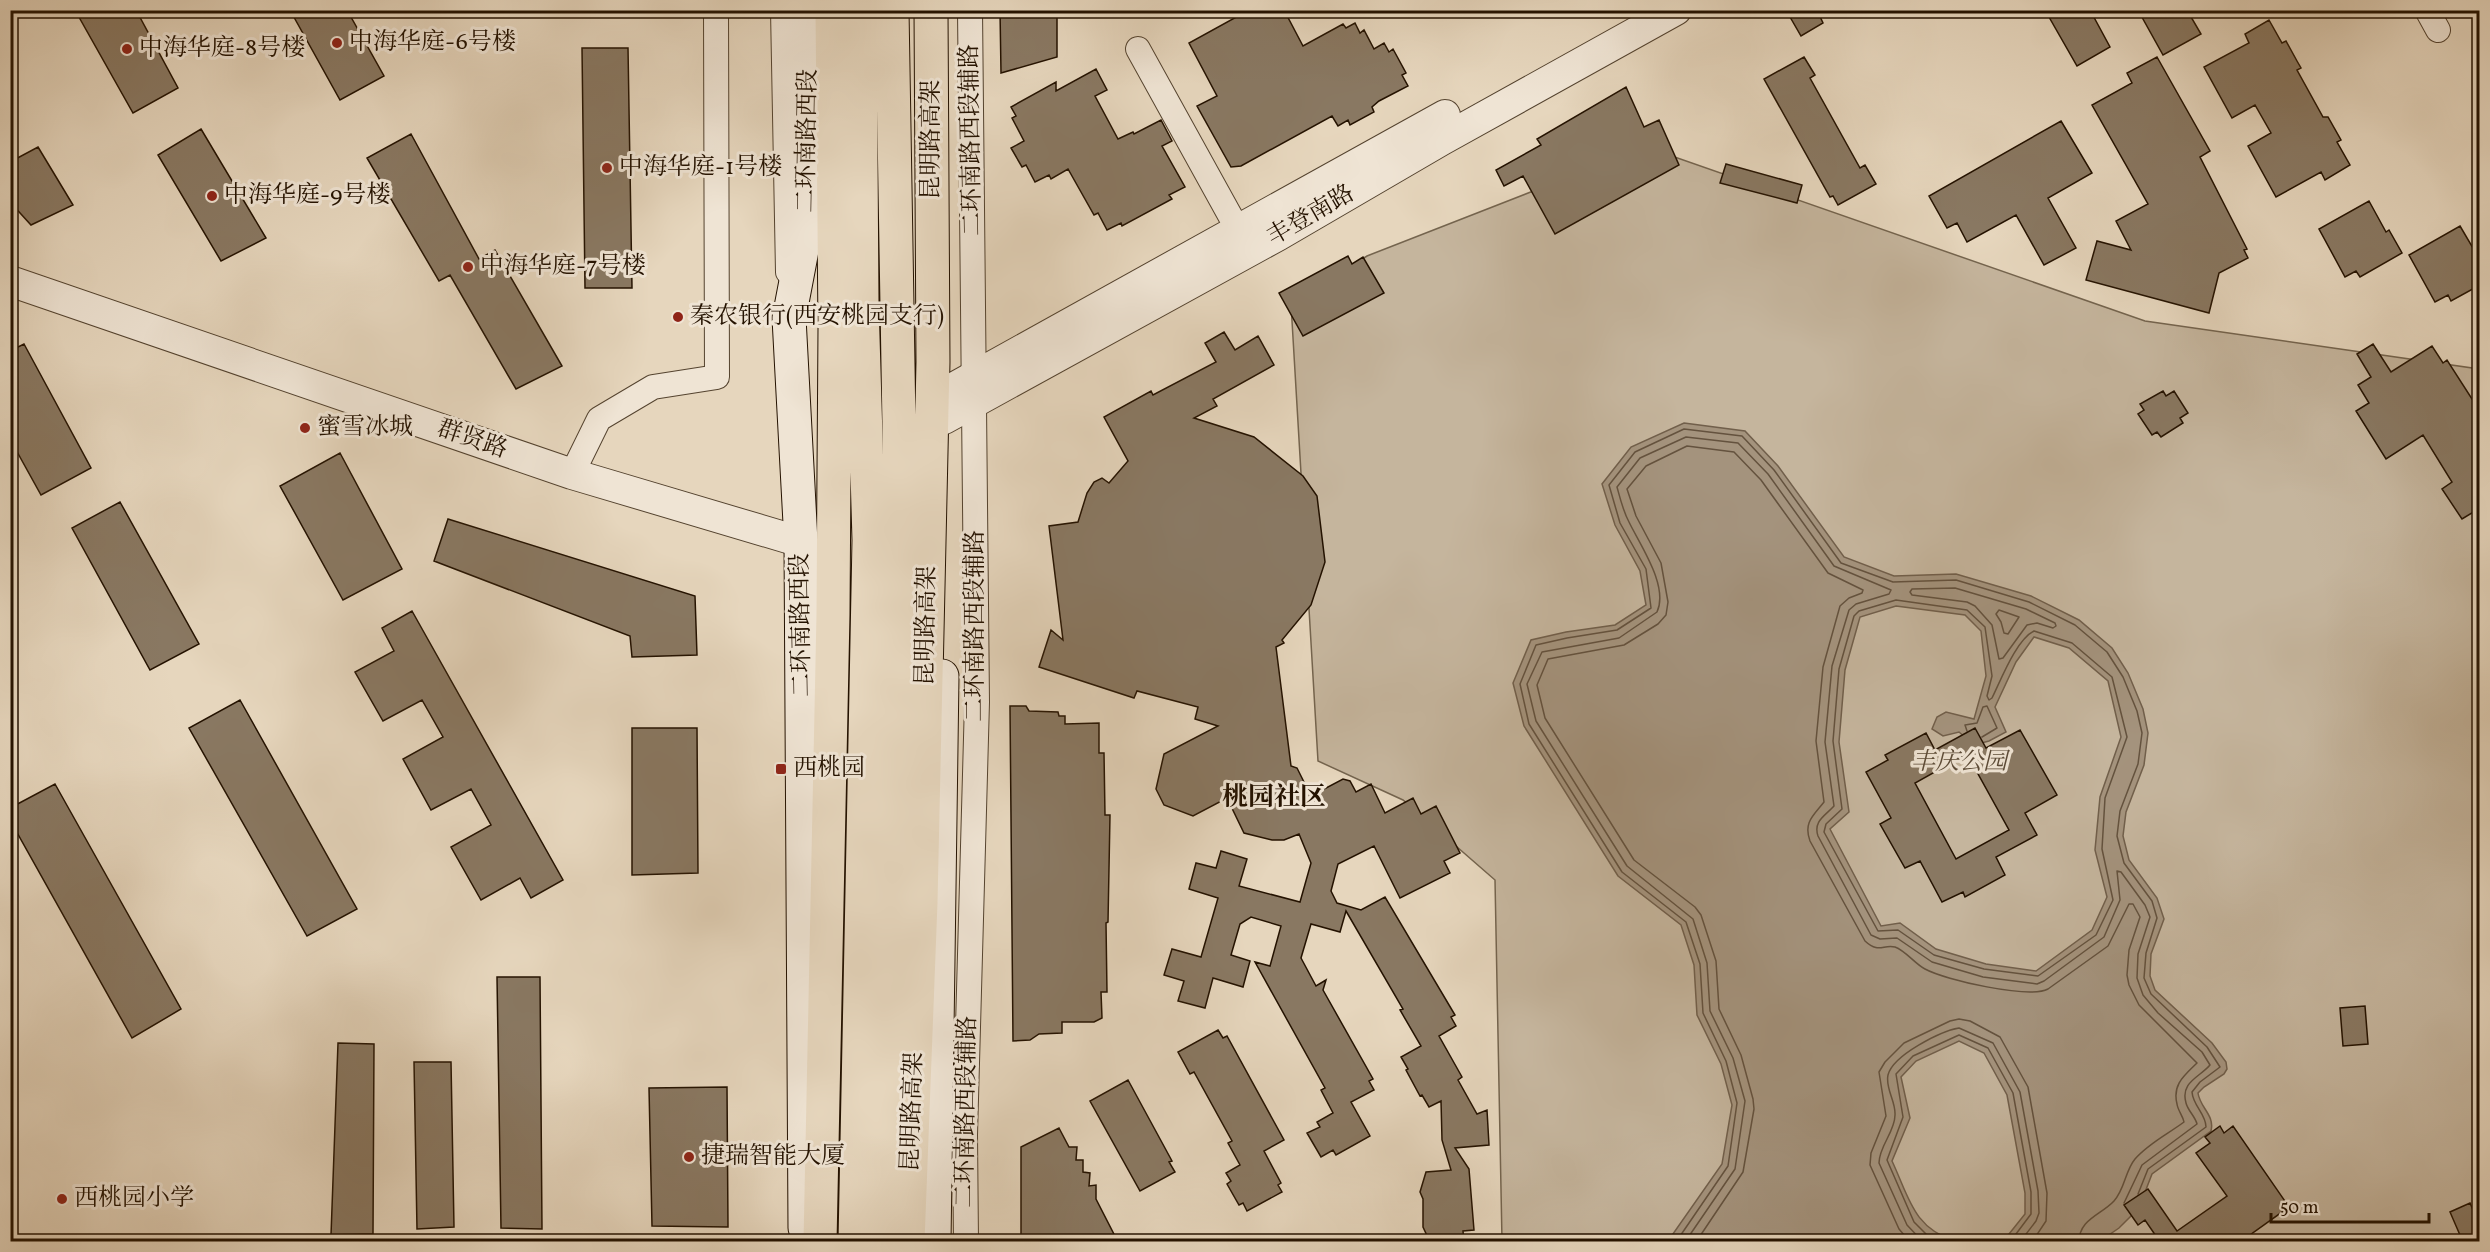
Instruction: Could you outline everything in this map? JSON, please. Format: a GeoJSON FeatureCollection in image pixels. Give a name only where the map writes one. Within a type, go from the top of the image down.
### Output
{"type":"FeatureCollection","features":[{"type":"Feature","properties":{"kind":"highway"},"geometry":{"type":"LineString","coordinates":[[820,1242],[836,328],[831,10]]}},
{"type":"Feature","properties":{"kind":"highway"},"geometry":{"type":"LineString","coordinates":[[855,1242],[869,540],[862,303],[860,10]]}},
{"type":"Feature","properties":{"kind":"highway"},"geometry":{"type":"LineString","coordinates":[[886,1242],[901,543],[892,10]]}},
{"type":"Feature","properties":{"kind":"highway","name":"昆明路高架"},"geometry":{"type":"LineString","coordinates":[[908,1242],[921,902],[933,362],[931,10]]}},
{"type":"Feature","properties":{"kind":"main road","name":"二环南路西段"},"geometry":{"type":"LineString","coordinates":[[805,1242],[801,542],[789,318],[810,208],[809,10]]}},
{"type":"Feature","properties":{"kind":"main road"},"geometry":{"type":"LineString","coordinates":[[934,1242],[944,406],[938,10]]}},
{"type":"Feature","properties":{"kind":"street"},"geometry":{"type":"LineString","coordinates":[[572,474],[599,418],[653,387],[717,376],[716,10]]}},
{"type":"Feature","properties":{"kind":"street"},"geometry":{"type":"LineString","coordinates":[[783,10],[789,318]]}},
{"type":"Feature","properties":{"kind":"street","name":"二环南路西段辅路"},"geometry":{"type":"LineString","coordinates":[[966,1242],[965,1135],[977,702],[970,10]]}},
{"type":"Feature","properties":{"kind":"street","name":"丰登南路"},"geometry":{"type":"LineString","coordinates":[[944,406],[1238,230],[1634,10]]}},
{"type":"Feature","properties":{"kind":"street","name":"丰登南路"},"geometry":{"type":"LineString","coordinates":[[974,389],[1279,235],[1442,140],[1676,10]]}},
{"type":"Feature","properties":{"kind":"street"},"geometry":{"type":"LineString","coordinates":[[1138,49],[1238,230]]}},
{"type":"Feature","properties":{"kind":"street","name":"群贤路"},"geometry":{"type":"LineString","coordinates":[[10,281],[572,474],[801,542]]}},
{"type":"Feature","properties":{"kind":"green space","name":"丰庆公园"},"geometry":{"type":"Polygon","coordinates":[[[1646,147],[2145,321],[2479,369],[2479,1241],[1502,1241],[1495,880],[1403,800],[1318,761],[1291,304],[1367,256],[1646,147]]]}},
{"type":"Feature","properties":{"kind":"water"},"geometry":{"type":"Polygon","coordinates":[[[1684,423],[1745,431],[1778,466],[1844,557],[1894,576],[1956,574],[2031,596],[2079,620],[2112,648],[2128,673],[2143,709],[2148,733],[2144,765],[2126,812],[2123,836],[2129,860],[2157,898],[2164,919],[2151,954],[2150,976],[2155,990],[2212,1043],[2226,1062],[2227,1069],[2224,1074],[2198,1093],[2211,1120],[2211,1131],[2152,1174],[2142,1200],[2134,1213],[2119,1228],[2100,1241],[1997,1241],[2005,1239],[2025,1214],[2025,1193],[2007,1095],[1984,1053],[1959,1041],[1916,1061],[1901,1077],[1910,1118],[1892,1161],[1908,1199],[1921,1219],[1930,1228],[1955,1241],[1668,1241],[1722,1164],[1732,1105],[1721,1064],[1697,1015],[1694,965],[1681,925],[1618,876],[1524,726],[1513,683],[1531,640],[1615,625],[1646,605],[1640,571],[1615,525],[1602,484],[1631,447],[1684,423]],[[1896,606],[1860,617],[1845,670],[1839,742],[1849,812],[1830,829],[1881,926],[1900,923],[1936,949],[1986,964],[2036,971],[2092,930],[2107,897],[2095,850],[2100,797],[2121,737],[2108,681],[2069,648],[2034,637],[2016,662],[1995,707],[2006,732],[1989,741],[1974,745],[1959,732],[1943,736],[1932,729],[1937,717],[1946,712],[1974,719],[1986,676],[1981,631],[1965,615],[1896,606]]]}},
{"type":"Feature","properties":{"kind":"building","name":"中海华庭-8号楼"},"geometry":{"type":"Polygon","coordinates":[[[75,10],[136,10],[178,88],[133,113],[75,10]]]}},
{"type":"Feature","properties":{"kind":"building","name":"中海华庭-6号楼"},"geometry":{"type":"Polygon","coordinates":[[[290,10],[347,10],[384,76],[340,100],[290,10]]]}},
{"type":"Feature","properties":{"kind":"building"},"geometry":{"type":"Polygon","coordinates":[[[1000,10],[1057,10],[1057,57],[1001,73],[1000,10]]]}},
{"type":"Feature","properties":{"kind":"building"},"geometry":{"type":"Polygon","coordinates":[[[1249,10],[1284,10],[1303,46],[1343,24],[1346,28],[1355,23],[1360,33],[1364,30],[1374,49],[1384,43],[1389,52],[1393,49],[1406,73],[1402,75],[1408,86],[1379,101],[1372,107],[1374,112],[1350,125],[1348,120],[1338,126],[1332,116],[1241,166],[1231,167],[1197,106],[1217,96],[1189,43],[1249,10]]]}},
{"type":"Feature","properties":{"kind":"building"},"geometry":{"type":"Polygon","coordinates":[[[1786,10],[1817,10],[1823,23],[1801,36],[1786,10]]]}},
{"type":"Feature","properties":{"kind":"building"},"geometry":{"type":"Polygon","coordinates":[[[2045,10],[2090,10],[2110,47],[2077,66],[2045,10]]]}},
{"type":"Feature","properties":{"kind":"building"},"geometry":{"type":"Polygon","coordinates":[[[2138,10],[2187,10],[2201,34],[2163,55],[2138,10]]]}},
{"type":"Feature","properties":{"kind":"building"},"geometry":{"type":"Polygon","coordinates":[[[2269,20],[2282,43],[2286,41],[2301,68],[2297,70],[2323,117],[2328,117],[2341,140],[2337,142],[2350,165],[2325,180],[2321,172],[2276,197],[2248,146],[2271,133],[2255,105],[2232,118],[2204,67],[2249,43],[2245,34],[2269,20]]]}},
{"type":"Feature","properties":{"kind":"building","name":"中海华庭-1号楼"},"geometry":{"type":"Polygon","coordinates":[[[582,48],[628,48],[632,288],[585,288],[582,48]]]}},
{"type":"Feature","properties":{"kind":"building"},"geometry":{"type":"Polygon","coordinates":[[[1804,57],[1815,75],[1810,78],[1860,168],[1865,165],[1876,184],[1838,205],[1833,196],[1830,197],[1764,79],[1804,57]]]}},
{"type":"Feature","properties":{"kind":"building"},"geometry":{"type":"Polygon","coordinates":[[[2157,57],[2210,151],[2200,157],[2247,249],[2244,250],[2248,258],[2219,273],[2209,313],[2086,280],[2097,241],[2131,250],[2116,221],[2148,204],[2092,105],[2132,83],[2127,73],[2157,57]]]}},
{"type":"Feature","properties":{"kind":"building"},"geometry":{"type":"Polygon","coordinates":[[[1096,69],[1107,90],[1095,96],[1118,139],[1133,132],[1134,134],[1161,120],[1172,141],[1162,146],[1185,187],[1169,195],[1172,199],[1122,226],[1121,223],[1107,230],[1098,213],[1094,215],[1068,169],[1051,179],[1049,175],[1035,182],[1026,165],[1022,167],[1011,148],[1024,141],[1012,118],[1016,116],[1011,107],[1056,82],[1056,91],[1096,69]]]}},
{"type":"Feature","properties":{"kind":"building"},"geometry":{"type":"Polygon","coordinates":[[[1626,87],[1644,127],[1659,120],[1679,165],[1555,234],[1523,176],[1504,186],[1496,170],[1541,145],[1537,139],[1626,87]]]}},
{"type":"Feature","properties":{"kind":"building"},"geometry":{"type":"Polygon","coordinates":[[[2061,121],[2092,173],[2048,198],[2076,248],[2044,265],[2016,215],[1967,242],[1957,223],[1947,228],[1929,196],[2061,121]]]}},
{"type":"Feature","properties":{"kind":"building","name":"中海华庭-9号楼"},"geometry":{"type":"Polygon","coordinates":[[[201,129],[266,238],[221,261],[158,155],[201,129]]]}},
{"type":"Feature","properties":{"kind":"building","name":"中海华庭-7号楼"},"geometry":{"type":"Polygon","coordinates":[[[411,134],[479,259],[495,250],[562,366],[516,389],[450,275],[439,281],[367,158],[411,134]]]}},
{"type":"Feature","properties":{"kind":"building"},"geometry":{"type":"Polygon","coordinates":[[[38,147],[73,205],[31,225],[10,202],[10,162],[38,147]]]}},
{"type":"Feature","properties":{"kind":"building"},"geometry":{"type":"Polygon","coordinates":[[[1726,164],[1802,185],[1797,203],[1720,183],[1726,164]]]}},
{"type":"Feature","properties":{"kind":"building"},"geometry":{"type":"Polygon","coordinates":[[[2369,201],[2386,232],[2389,230],[2402,253],[2360,277],[2356,271],[2345,277],[2319,229],[2369,201]]]}},
{"type":"Feature","properties":{"kind":"building"},"geometry":{"type":"Polygon","coordinates":[[[2460,226],[2480,260],[2480,285],[2451,301],[2448,295],[2435,302],[2409,255],[2460,226]]]}},
{"type":"Feature","properties":{"kind":"building"},"geometry":{"type":"Polygon","coordinates":[[[1348,256],[1352,264],[1363,257],[1384,293],[1303,336],[1279,293],[1348,256]]]}},
{"type":"Feature","properties":{"kind":"building"},"geometry":{"type":"Polygon","coordinates":[[[1224,332],[1235,350],[1258,336],[1274,365],[1213,399],[1217,406],[1194,418],[1254,437],[1303,476],[1317,496],[1325,562],[1311,605],[1282,640],[1284,643],[1276,647],[1291,766],[1297,768],[1311,796],[1343,779],[1350,781],[1356,792],[1371,784],[1385,813],[1413,798],[1421,814],[1436,806],[1460,853],[1444,861],[1450,873],[1400,898],[1374,846],[1338,864],[1331,891],[1337,903],[1361,910],[1385,897],[1455,1015],[1451,1017],[1456,1026],[1439,1036],[1462,1077],[1458,1080],[1477,1114],[1487,1110],[1489,1145],[1455,1148],[1469,1169],[1474,1230],[1463,1231],[1464,1242],[1430,1242],[1423,1227],[1423,1199],[1420,1192],[1426,1172],[1451,1170],[1442,1140],[1441,1101],[1429,1107],[1422,1095],[1420,1096],[1406,1070],[1408,1069],[1401,1057],[1421,1046],[1400,1010],[1403,1009],[1346,911],[1340,932],[1311,924],[1301,958],[1316,986],[1326,980],[1323,990],[1373,1079],[1369,1081],[1374,1090],[1351,1102],[1370,1136],[1336,1155],[1333,1150],[1321,1157],[1307,1133],[1320,1127],[1317,1122],[1333,1113],[1321,1090],[1325,1088],[1255,962],[1270,966],[1281,926],[1251,917],[1240,924],[1231,955],[1250,961],[1243,987],[1213,978],[1205,1008],[1178,1001],[1184,981],[1164,975],[1172,949],[1201,957],[1218,898],[1189,889],[1196,863],[1216,868],[1221,851],[1247,859],[1239,886],[1300,902],[1311,863],[1299,834],[1284,840],[1272,840],[1244,833],[1227,798],[1193,816],[1164,805],[1156,789],[1164,754],[1218,726],[1195,719],[1198,707],[1137,691],[1134,698],[1039,667],[1051,630],[1063,640],[1049,526],[1078,522],[1087,493],[1094,482],[1102,478],[1109,483],[1128,461],[1104,417],[1151,391],[1153,395],[1216,362],[1205,343],[1224,332]]]}},
{"type":"Feature","properties":{"kind":"building"},"geometry":{"type":"Polygon","coordinates":[[[24,344],[91,468],[41,495],[10,439],[10,351],[24,344]]]}},
{"type":"Feature","properties":{"kind":"building"},"geometry":{"type":"Polygon","coordinates":[[[2373,344],[2391,372],[2432,346],[2443,363],[2447,360],[2472,399],[2480,395],[2480,508],[2462,519],[2442,489],[2452,482],[2423,435],[2386,459],[2356,411],[2369,403],[2358,385],[2371,377],[2357,354],[2373,344]]]}},
{"type":"Feature","properties":{"kind":"building"},"geometry":{"type":"Polygon","coordinates":[[[2163,391],[2166,396],[2174,391],[2188,413],[2180,418],[2183,423],[2161,437],[2157,432],[2152,435],[2138,414],[2144,410],[2140,404],[2163,391]]]}},
{"type":"Feature","properties":{"kind":"building"},"geometry":{"type":"Polygon","coordinates":[[[340,453],[402,569],[343,600],[280,486],[340,453]]]}},
{"type":"Feature","properties":{"kind":"building"},"geometry":{"type":"Polygon","coordinates":[[[120,502],[199,644],[150,670],[72,528],[120,502]]]}},
{"type":"Feature","properties":{"kind":"building"},"geometry":{"type":"Polygon","coordinates":[[[448,519],[695,596],[697,655],[632,657],[630,636],[434,561],[448,519]]]}},
{"type":"Feature","properties":{"kind":"building"},"geometry":{"type":"Polygon","coordinates":[[[412,611],[563,880],[531,898],[520,878],[481,900],[451,847],[491,825],[471,789],[431,810],[403,759],[443,737],[422,700],[383,721],[355,672],[394,651],[382,628],[412,611]]]}},
{"type":"Feature","properties":{"kind":"building"},"geometry":{"type":"Polygon","coordinates":[[[240,700],[357,909],[307,936],[189,728],[240,700]]]}},
{"type":"Feature","properties":{"kind":"building"},"geometry":{"type":"Polygon","coordinates":[[[1010,706],[1026,706],[1029,711],[1058,712],[1059,716],[1065,716],[1065,724],[1099,723],[1099,753],[1104,753],[1105,815],[1110,815],[1108,922],[1106,923],[1107,992],[1101,992],[1102,1018],[1094,1022],[1062,1022],[1062,1033],[1039,1034],[1030,1040],[1013,1041],[1010,706]]]}},
{"type":"Feature","properties":{"kind":"building"},"geometry":{"type":"Polygon","coordinates":[[[632,728],[697,728],[698,873],[632,875],[632,728]]]}},
{"type":"Feature","properties":{"kind":"building"},"geometry":{"type":"Polygon","coordinates":[[[1975,728],[1986,748],[2020,730],[2057,795],[2025,813],[2037,835],[1996,857],[2005,875],[1965,897],[1963,892],[1942,902],[1920,861],[1905,868],[1880,824],[1891,818],[1866,772],[1888,760],[1885,755],[1926,733],[1935,750],[1975,728]],[[1967,754],[1915,783],[1956,859],[2009,830],[1967,754]]]}},
{"type":"Feature","properties":{"kind":"building"},"geometry":{"type":"Polygon","coordinates":[[[55,784],[181,1009],[132,1038],[10,820],[10,808],[55,784]]]}},
{"type":"Feature","properties":{"kind":"building"},"geometry":{"type":"Polygon","coordinates":[[[497,977],[540,977],[542,1229],[501,1228],[497,977]]]}},
{"type":"Feature","properties":{"kind":"building"},"geometry":{"type":"Polygon","coordinates":[[[2365,1006],[2368,1044],[2343,1046],[2340,1008],[2365,1006]]]}},
{"type":"Feature","properties":{"kind":"building"},"geometry":{"type":"Polygon","coordinates":[[[1218,1030],[1223,1038],[1227,1036],[1284,1140],[1264,1151],[1281,1183],[1278,1185],[1282,1192],[1247,1211],[1243,1203],[1239,1205],[1227,1184],[1231,1181],[1226,1173],[1240,1165],[1228,1143],[1232,1141],[1194,1072],[1190,1074],[1178,1052],[1218,1030]]]}},
{"type":"Feature","properties":{"kind":"building"},"geometry":{"type":"Polygon","coordinates":[[[338,1043],[374,1044],[373,1234],[331,1235],[338,1043]]]}},
{"type":"Feature","properties":{"kind":"building"},"geometry":{"type":"Polygon","coordinates":[[[414,1062],[451,1062],[454,1227],[417,1229],[414,1062]]]}},
{"type":"Feature","properties":{"kind":"building"},"geometry":{"type":"Polygon","coordinates":[[[1128,1080],[1172,1161],[1169,1162],[1175,1172],[1140,1191],[1090,1101],[1128,1080]]]}},
{"type":"Feature","properties":{"kind":"building","name":"捷瑞智能大厦"},"geometry":{"type":"Polygon","coordinates":[[[727,1087],[728,1227],[652,1226],[649,1088],[727,1087]]]}},
{"type":"Feature","properties":{"kind":"building"},"geometry":{"type":"Polygon","coordinates":[[[2220,1126],[2224,1133],[2233,1126],[2289,1207],[2240,1242],[2160,1242],[2145,1220],[2138,1225],[2124,1205],[2148,1189],[2177,1231],[2227,1196],[2196,1153],[2210,1143],[2205,1137],[2220,1126]]]}},
{"type":"Feature","properties":{"kind":"building"},"geometry":{"type":"Polygon","coordinates":[[[1059,1128],[1069,1147],[1077,1147],[1076,1160],[1083,1160],[1083,1172],[1090,1173],[1089,1186],[1096,1185],[1096,1199],[1118,1242],[1021,1242],[1021,1147],[1059,1128]]]}},
{"type":"Feature","properties":{"kind":"building"},"geometry":{"type":"Polygon","coordinates":[[[2470,1203],[2480,1226],[2480,1242],[2463,1242],[2450,1212],[2470,1203]]]}},
{"type":"Feature","properties":{"kind":"place","name":"中海华庭-6号楼"},"geometry":{"type":"Point","coordinates":[337,43]}},
{"type":"Feature","properties":{"kind":"place","name":"中海华庭-8号楼"},"geometry":{"type":"Point","coordinates":[127,49]}},
{"type":"Feature","properties":{"kind":"place","name":"中海华庭-1号楼"},"geometry":{"type":"Point","coordinates":[607,168]}},
{"type":"Feature","properties":{"kind":"place","name":"中海华庭-9号楼"},"geometry":{"type":"Point","coordinates":[212,196]}},
{"type":"Feature","properties":{"kind":"place","name":"中海华庭-7号楼"},"geometry":{"type":"Point","coordinates":[468,267]}},
{"type":"Feature","properties":{"kind":"place","name":"秦农银行(西安桃园支行)"},"geometry":{"type":"Point","coordinates":[678,317]}},
{"type":"Feature","properties":{"kind":"place","name":"蜜雪冰城"},"geometry":{"type":"Point","coordinates":[305,428]}},
{"type":"Feature","properties":{"kind":"place","name":"西桃园"},"geometry":{"type":"Point","coordinates":[781,769]}},
{"type":"Feature","properties":{"kind":"place","name":"捷瑞智能大厦"},"geometry":{"type":"Point","coordinates":[689,1157]}},
{"type":"Feature","properties":{"kind":"place","name":"西桃园小学"},"geometry":{"type":"Point","coordinates":[62,1199]}},
{"type":"Feature","properties":{"kind":"district","name":"桃园社区"},"geometry":{"type":"Point","coordinates":[1274,798]}}]}
